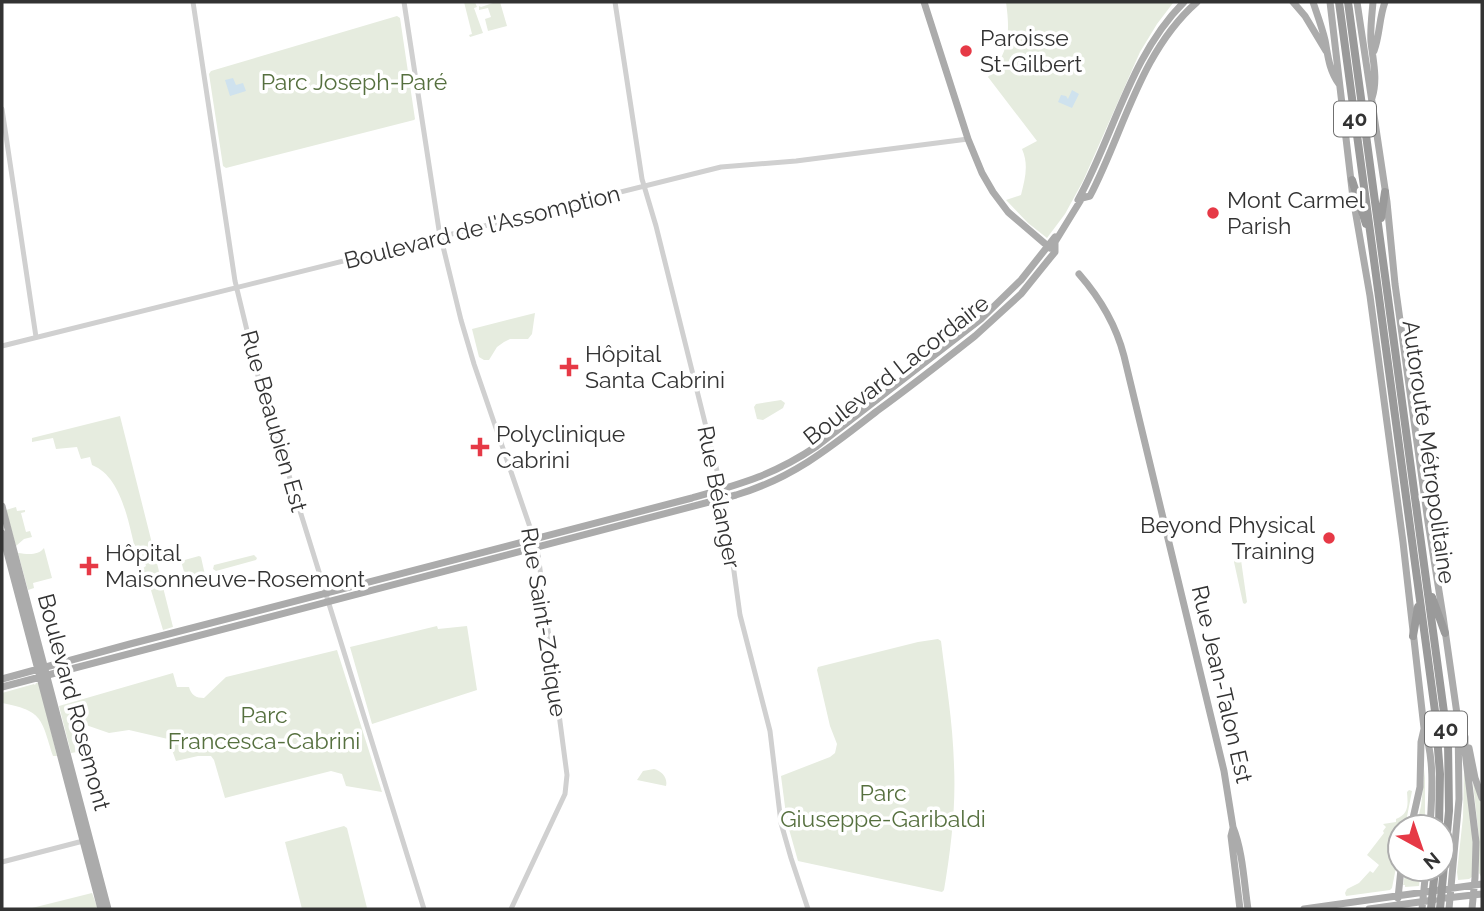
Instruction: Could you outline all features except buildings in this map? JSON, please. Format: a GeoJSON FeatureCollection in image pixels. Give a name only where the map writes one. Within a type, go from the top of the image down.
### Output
{"type":"FeatureCollection","features":[{"type":"Feature","properties":{"kind":"highway","name":"Autoroute Métropolitaine"},"geometry":{"type":"LineString","coordinates":[[1339,2],[1427,581],[1448,742],[1447,813]]}},
{"type":"Feature","properties":{"kind":"highway","name":"Autoroute Métropolitaine"},"geometry":{"type":"LineString","coordinates":[[1348,2],[1439,744],[1439,813]]}},
{"type":"Feature","properties":{"kind":"highway"},"geometry":{"type":"LineString","coordinates":[[1352,180],[1360,209],[1375,236]]}},
{"type":"Feature","properties":{"kind":"highway"},"geometry":{"type":"LineString","coordinates":[[1375,236],[1385,192]]}},
{"type":"Feature","properties":{"kind":"highway"},"geometry":{"type":"LineString","coordinates":[[1427,581],[1445,633]]}},
{"type":"Feature","properties":{"kind":"highway"},"geometry":{"type":"LineString","coordinates":[[1413,636],[1420,597]]}},
{"type":"Feature","properties":{"kind":"highway","name":"Autoroute Métropolitaine"},"geometry":{"type":"LineString","coordinates":[[1431,909],[1437,883]]}},
{"type":"Feature","properties":{"kind":"highway","name":"Autoroute Métropolitaine"},"geometry":{"type":"LineString","coordinates":[[1439,883],[1444,909]]}},
{"type":"Feature","properties":{"kind":"main road"},"geometry":{"type":"LineString","coordinates":[[924,2],[968,139],[982,173],[1002,205],[1021,225],[1055,252]]}},
{"type":"Feature","properties":{"kind":"main road","name":"Boulevard Lacordaire"},"geometry":{"type":"LineString","coordinates":[[458,563],[534,539],[750,482],[804,455],[826,439],[981,319],[1021,280],[1073,210],[1148,47],[1164,23],[1184,2]]}},
{"type":"Feature","properties":{"kind":"main road","name":"Boulevard Lacordaire"},"geometry":{"type":"LineString","coordinates":[[458,563],[536,548],[724,499],[781,478],[831,447],[986,327],[1021,293],[1055,252],[1055,242],[1082,198],[1090,196],[1096,184],[1154,53],[1171,28],[1197,2]]}},
{"type":"Feature","properties":{"kind":"main road"},"geometry":{"type":"LineString","coordinates":[[1293,2],[1305,16],[1326,52]]}},
{"type":"Feature","properties":{"kind":"main road"},"geometry":{"type":"LineString","coordinates":[[1313,2],[1332,75],[1339,84]]}},
{"type":"Feature","properties":{"kind":"main road"},"geometry":{"type":"LineString","coordinates":[[1330,2],[1354,207],[1370,296],[1400,516],[1424,728],[1429,741],[1430,813]]}},
{"type":"Feature","properties":{"kind":"main road"},"geometry":{"type":"LineString","coordinates":[[1357,2],[1458,721],[1459,799],[1455,813]]}},
{"type":"Feature","properties":{"kind":"main road"},"geometry":{"type":"LineString","coordinates":[[1372,99],[1376,86],[1371,43],[1373,2]]}},
{"type":"Feature","properties":{"kind":"main road"},"geometry":{"type":"LineString","coordinates":[[1374,51],[1385,2]]}},
{"type":"Feature","properties":{"kind":"main road","name":"Rue Jean-Talon Est"},"geometry":{"type":"LineString","coordinates":[[1079,274],[1104,308],[1123,351],[1222,765],[1248,909]]}},
{"type":"Feature","properties":{"kind":"main road","name":"Boulevard Rosemont"},"geometry":{"type":"LineString","coordinates":[[2,506],[87,840],[108,909]]}},
{"type":"Feature","properties":{"kind":"main road","name":"Boulevard Rosemont"},"geometry":{"type":"LineString","coordinates":[[2,533],[43,672]]}},
{"type":"Feature","properties":{"kind":"main road"},"geometry":{"type":"LineString","coordinates":[[2,679],[133,653],[458,563]]}},
{"type":"Feature","properties":{"kind":"main road"},"geometry":{"type":"LineString","coordinates":[[2,687],[130,644],[327,598]]}},
{"type":"Feature","properties":{"kind":"main road"},"geometry":{"type":"LineString","coordinates":[[130,644],[133,653]]}},
{"type":"Feature","properties":{"kind":"main road"},"geometry":{"type":"LineString","coordinates":[[1458,721],[1482,798]]}},
{"type":"Feature","properties":{"kind":"main road"},"geometry":{"type":"LineString","coordinates":[[1414,813],[1420,790],[1424,728]]}},
{"type":"Feature","properties":{"kind":"main road"},"geometry":{"type":"LineString","coordinates":[[1465,737],[1477,855],[1478,884],[1473,894],[1472,909]]}},
{"type":"Feature","properties":{"kind":"main road","name":"Rue Jean-Talon Est"},"geometry":{"type":"LineString","coordinates":[[1233,827],[1231,836],[1240,909]]}},
{"type":"Feature","properties":{"kind":"main road","name":"Boulevard Rosemont"},"geometry":{"type":"LineString","coordinates":[[87,840],[101,909]]}},
{"type":"Feature","properties":{"kind":"main road"},"geometry":{"type":"LineString","coordinates":[[1397,907],[1399,883]]}},
{"type":"Feature","properties":{"kind":"main road"},"geometry":{"type":"LineString","coordinates":[[1422,909],[1436,883]]}},
{"type":"Feature","properties":{"kind":"main road"},"geometry":{"type":"LineString","coordinates":[[1304,909],[1478,884]]}},
{"type":"Feature","properties":{"kind":"main road"},"geometry":{"type":"LineString","coordinates":[[1369,909],[1482,894]]}},
{"type":"Feature","properties":{"kind":"street","name":"Rue Beaubien Est"},"geometry":{"type":"LineString","coordinates":[[193,2],[237,288],[258,376],[425,909]]}},
{"type":"Feature","properties":{"kind":"street","name":"Rue Saint-Zotique"},"geometry":{"type":"LineString","coordinates":[[404,2],[430,180],[461,320],[536,548],[568,782],[556,816],[511,909]]}},
{"type":"Feature","properties":{"kind":"street","name":"Rue Bélanger"},"geometry":{"type":"LineString","coordinates":[[615,2],[642,179],[724,499],[740,615],[770,732],[781,823],[808,909]]}},
{"type":"Feature","properties":{"kind":"street"},"geometry":{"type":"LineString","coordinates":[[2,108],[36,337]]}},
{"type":"Feature","properties":{"kind":"street","name":"Boulevard de l'Assomption"},"geometry":{"type":"LineString","coordinates":[[2,346],[721,167],[796,161],[968,139]]}},
{"type":"Feature","properties":{"kind":"street"},"geometry":{"type":"LineString","coordinates":[[2,862],[87,840]]}},
{"type":"Feature","properties":{"kind":"green space"},"geometry":{"type":"Polygon","coordinates":[[[464,2],[475,2],[477,7],[474,8],[483,33],[470,37],[472,34],[464,2]]]}},
{"type":"Feature","properties":{"kind":"green space"},"geometry":{"type":"Polygon","coordinates":[[[500,2],[507,26],[488,31],[485,19],[491,17],[488,8],[479,10],[479,6],[500,2]]]}},
{"type":"Feature","properties":{"kind":"green space"},"geometry":{"type":"Polygon","coordinates":[[[1006,2],[1173,3],[1140,52],[1083,181],[1065,214],[1047,238],[1006,200],[1021,195],[1026,166],[1022,149],[1037,141],[988,77],[1001,59],[1007,41],[1006,2]]]}},
{"type":"Feature","properties":{"kind":"green space","name":"Parc Joseph-Paré"},"geometry":{"type":"Polygon","coordinates":[[[397,16],[400,18],[414,120],[226,168],[223,166],[209,74],[211,71],[397,16]]]}},
{"type":"Feature","properties":{"kind":"green space"},"geometry":{"type":"Polygon","coordinates":[[[535,313],[532,334],[528,339],[510,339],[504,342],[497,347],[489,360],[479,357],[472,329],[535,313]]]}},
{"type":"Feature","properties":{"kind":"green space"},"geometry":{"type":"Polygon","coordinates":[[[781,400],[785,403],[783,408],[763,420],[757,419],[754,407],[756,404],[781,400]]]}},
{"type":"Feature","properties":{"kind":"green space"},"geometry":{"type":"Polygon","coordinates":[[[120,416],[173,627],[163,630],[147,577],[140,578],[139,571],[146,566],[144,559],[137,556],[123,504],[111,480],[103,471],[92,465],[90,457],[81,459],[77,447],[56,449],[53,438],[32,442],[32,438],[120,416]]]}},
{"type":"Feature","properties":{"kind":"green space"},"geometry":{"type":"Polygon","coordinates":[[[16,507],[17,511],[25,510],[21,513],[26,532],[30,531],[32,537],[24,539],[16,546],[6,510],[16,507]]]}},
{"type":"Feature","properties":{"kind":"green space"},"geometry":{"type":"Polygon","coordinates":[[[44,548],[52,578],[33,583],[34,588],[28,590],[18,553],[36,553],[44,548]]]}},
{"type":"Feature","properties":{"kind":"green space"},"geometry":{"type":"Polygon","coordinates":[[[254,555],[256,560],[216,571],[213,569],[214,565],[254,555]]]}},
{"type":"Feature","properties":{"kind":"green space"},"geometry":{"type":"Polygon","coordinates":[[[199,556],[205,575],[186,579],[181,561],[199,556]]]}},
{"type":"Feature","properties":{"kind":"green space"},"geometry":{"type":"Polygon","coordinates":[[[1237,557],[1241,560],[1247,602],[1245,604],[1234,562],[1237,557]]]}},
{"type":"Feature","properties":{"kind":"green space"},"geometry":{"type":"Polygon","coordinates":[[[437,626],[438,629],[467,626],[477,690],[372,724],[350,647],[437,626]]]}},
{"type":"Feature","properties":{"kind":"green space","name":"Parc Giuseppe-Garibaldi"},"geometry":{"type":"Polygon","coordinates":[[[938,639],[941,641],[949,703],[954,781],[952,828],[944,890],[942,892],[798,861],[787,822],[781,776],[830,757],[835,753],[837,744],[830,726],[818,667],[938,639]]]}},
{"type":"Feature","properties":{"kind":"green space","name":"Parc Francesca-Cabrini"},"geometry":{"type":"Polygon","coordinates":[[[337,650],[382,792],[346,786],[342,774],[331,771],[225,798],[211,756],[176,761],[168,739],[129,730],[109,733],[86,725],[80,726],[73,734],[77,752],[71,753],[59,706],[173,673],[177,687],[189,687],[194,695],[204,698],[226,677],[337,650]]]}},
{"type":"Feature","properties":{"kind":"green space"},"geometry":{"type":"Polygon","coordinates":[[[39,683],[57,756],[53,756],[46,733],[33,713],[2,703],[2,693],[39,683]]]}},
{"type":"Feature","properties":{"kind":"green space"},"geometry":{"type":"Polygon","coordinates":[[[1464,768],[1473,839],[1472,877],[1458,880],[1463,817],[1464,768]]]}},
{"type":"Feature","properties":{"kind":"green space"},"geometry":{"type":"Polygon","coordinates":[[[654,769],[664,775],[666,786],[637,780],[643,771],[654,769]]]}},
{"type":"Feature","properties":{"kind":"green space"},"geometry":{"type":"Polygon","coordinates":[[[1425,769],[1425,813],[1419,813],[1425,769]]]}},
{"type":"Feature","properties":{"kind":"green space"},"geometry":{"type":"Polygon","coordinates":[[[1473,783],[1482,804],[1482,878],[1479,873],[1479,838],[1473,783]]]}},
{"type":"Feature","properties":{"kind":"green space"},"geometry":{"type":"Polygon","coordinates":[[[1412,791],[1408,813],[1404,813],[1407,805],[1407,792],[1412,791]]]}},
{"type":"Feature","properties":{"kind":"green space"},"geometry":{"type":"Polygon","coordinates":[[[344,826],[347,828],[367,908],[302,909],[285,842],[344,826]]]}},
{"type":"Feature","properties":{"kind":"green space"},"geometry":{"type":"Polygon","coordinates":[[[1386,827],[1386,883],[1393,883],[1392,888],[1346,896],[1347,889],[1359,883],[1370,871],[1373,873],[1379,865],[1367,855],[1386,827]]]}},
{"type":"Feature","properties":{"kind":"green space"},"geometry":{"type":"Polygon","coordinates":[[[1403,883],[1419,883],[1419,886],[1403,883]]]}},
{"type":"Feature","properties":{"kind":"green space"},"geometry":{"type":"Polygon","coordinates":[[[92,893],[98,909],[28,909],[92,893]]]}},
{"type":"Feature","properties":{"kind":"water"},"geometry":{"type":"Polygon","coordinates":[[[233,78],[236,85],[243,83],[246,91],[230,96],[225,80],[233,78]]]}},
{"type":"Feature","properties":{"kind":"water"},"geometry":{"type":"Polygon","coordinates":[[[1072,90],[1079,94],[1072,108],[1058,102],[1061,95],[1068,99],[1072,90]]]}},
{"type":"Feature","properties":{"kind":"place","name":"Paroisse St-Gilbert"},"geometry":{"type":"Point","coordinates":[966,51]}},
{"type":"Feature","properties":{"kind":"place","name":"Mont Carmel Parish"},"geometry":{"type":"Point","coordinates":[1213,213]}},
{"type":"Feature","properties":{"kind":"place","name":"Hôpital Santa Cabrini"},"geometry":{"type":"Point","coordinates":[569,367]}},
{"type":"Feature","properties":{"kind":"place","name":"Polyclinique Cabrini"},"geometry":{"type":"Point","coordinates":[480,447]}},
{"type":"Feature","properties":{"kind":"place","name":"Beyond Physical Training"},"geometry":{"type":"Point","coordinates":[1329,538]}},
{"type":"Feature","properties":{"kind":"place","name":"Hôpital Maisonneuve-Rosemont"},"geometry":{"type":"Point","coordinates":[89,566]}}]}
